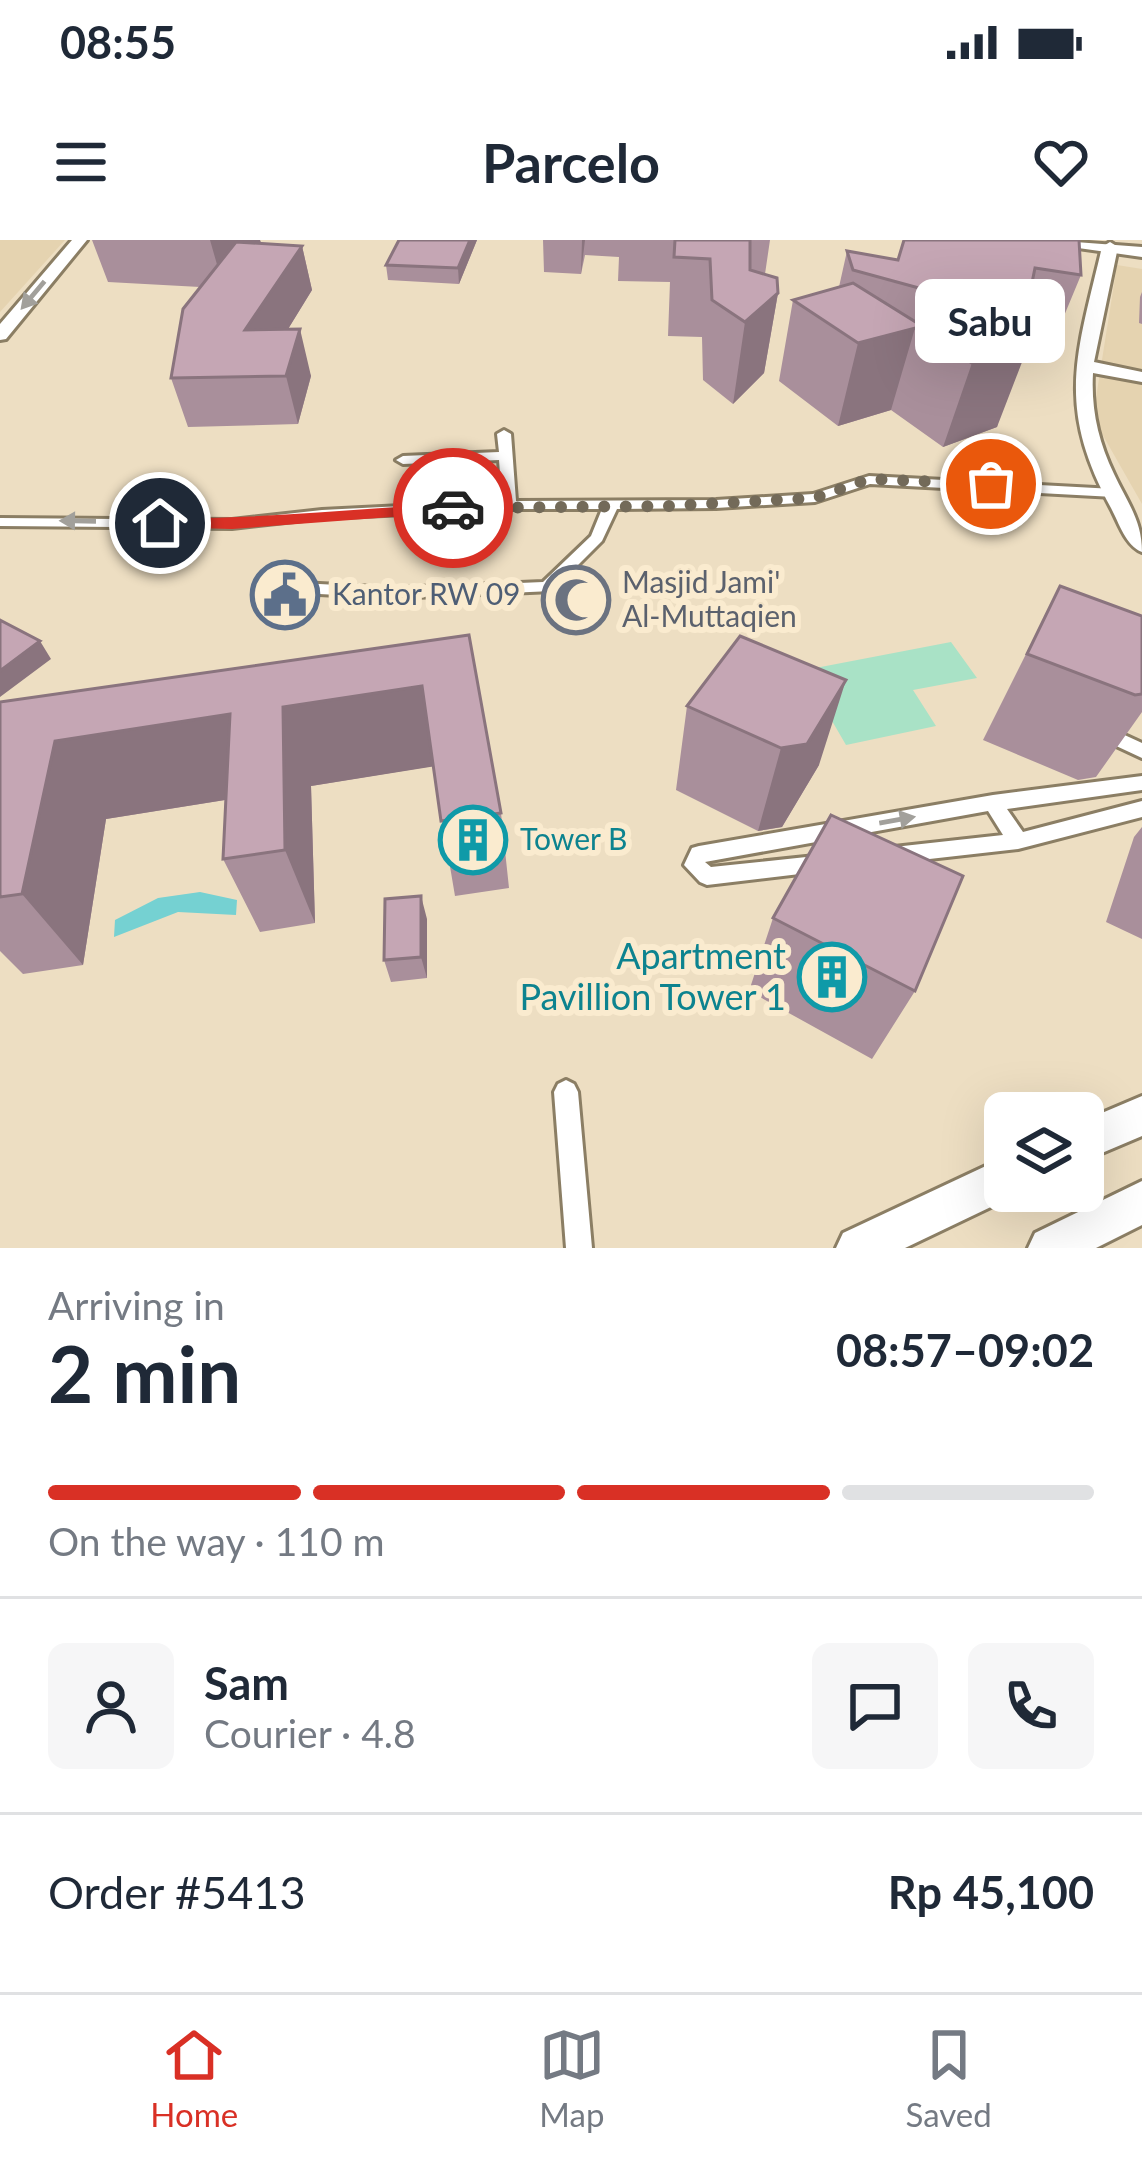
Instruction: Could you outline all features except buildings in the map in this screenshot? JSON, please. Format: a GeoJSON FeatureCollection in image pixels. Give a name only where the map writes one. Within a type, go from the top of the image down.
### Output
{"type":"FeatureCollection","features":[{"type":"Feature","properties":{"kind":"main road"},"geometry":{"type":"LineString","coordinates":[[1057,240],[1142,252]]}},
{"type":"Feature","properties":{"kind":"main road"},"geometry":{"type":"LineString","coordinates":[[1104,1132],[1142,1116]]}},
{"type":"Feature","properties":{"kind":"main road"},"geometry":{"type":"LineString","coordinates":[[858,1248],[984,1188]]}},
{"type":"Feature","properties":{"kind":"main road"},"geometry":{"type":"LineString","coordinates":[[1050,1248],[1142,1202]]}},
{"type":"Feature","properties":{"kind":"street"},"geometry":{"type":"LineString","coordinates":[[0,335],[80,240]]}},
{"type":"Feature","properties":{"kind":"street"},"geometry":{"type":"LineString","coordinates":[[1110,247],[1086,366],[1087,428],[1142,545]]}},
{"type":"Feature","properties":{"kind":"street"},"geometry":{"type":"LineString","coordinates":[[1086,366],[1142,377]]}},
{"type":"Feature","properties":{"kind":"street"},"geometry":{"type":"LineString","coordinates":[[504,434],[509,505]]}},
{"type":"Feature","properties":{"kind":"street"},"geometry":{"type":"LineString","coordinates":[[403,460],[506,456]]}},
{"type":"Feature","properties":{"kind":"street"},"geometry":{"type":"LineString","coordinates":[[0,522],[232,524],[322,514],[509,505],[815,498],[869,479],[1114,493]]}},
{"type":"Feature","properties":{"kind":"street"},"geometry":{"type":"LineString","coordinates":[[301,588],[392,593],[547,587],[597,538],[611,505]]}},
{"type":"Feature","properties":{"kind":"street"},"geometry":{"type":"LineString","coordinates":[[1118,739],[1142,751]]}},
{"type":"Feature","properties":{"kind":"street"},"geometry":{"type":"LineString","coordinates":[[856,860],[707,876],[694,865],[699,854],[993,803],[1142,783]]}},
{"type":"Feature","properties":{"kind":"street"},"geometry":{"type":"LineString","coordinates":[[1066,796],[1086,821]]}},
{"type":"Feature","properties":{"kind":"street"},"geometry":{"type":"LineString","coordinates":[[993,803],[1018,841]]}},
{"type":"Feature","properties":{"kind":"street"},"geometry":{"type":"LineString","coordinates":[[879,857],[1018,841],[1142,809]]}},
{"type":"Feature","properties":{"kind":"street"},"geometry":{"type":"LineString","coordinates":[[755,845],[763,871]]}},
{"type":"Feature","properties":{"kind":"street"},"geometry":{"type":"LineString","coordinates":[[566,1092],[578,1248]]}},
{"type":"Feature","properties":{"kind":"shaded area"},"geometry":{"type":"Polygon","coordinates":[[[0,240],[65,240],[0,312],[0,240]]]}},
{"type":"Feature","properties":{"kind":"shaded area"},"geometry":{"type":"Polygon","coordinates":[[[1117,265],[1142,269],[1142,504],[1101,432],[1095,404],[1117,265]]]}},
{"type":"Feature","properties":{"kind":"green space"},"geometry":{"type":"Polygon","coordinates":[[[951,642],[977,678],[913,690],[936,726],[846,745],[828,714],[742,682],[951,642]]]}},
{"type":"Feature","properties":{"kind":"water"},"geometry":{"type":"Polygon","coordinates":[[[200,892],[237,900],[236,915],[178,912],[114,937],[115,920],[158,898],[200,892]]]}},
{"type":"Feature","properties":{"kind":"way so far"},"geometry":{"type":"LineString","coordinates":[[453,508],[667,506],[815,498],[869,479],[991,484]]}},
{"type":"Feature","properties":{"kind":"place","name":"Sabu"},"geometry":{"type":"Point","coordinates":[991,484]}},
{"type":"Feature","properties":{"kind":"place","name":"Kantor RW 09"},"geometry":{"type":"Point","coordinates":[285,595]}},
{"type":"Feature","properties":{"kind":"place","name":"Masjid Jami' Al-Muttaqien"},"geometry":{"type":"Point","coordinates":[576,600]}},
{"type":"Feature","properties":{"kind":"place","name":"Tower B"},"geometry":{"type":"Point","coordinates":[473,840]}},
{"type":"Feature","properties":{"kind":"place","name":"Apartment Pavillion Tower 1"},"geometry":{"type":"Point","coordinates":[832,977]}},
{"type":"Feature","properties":{"kind":"route"},"geometry":{"type":"LineString","coordinates":[[160,523],[232,524],[453,508]]}}]}
